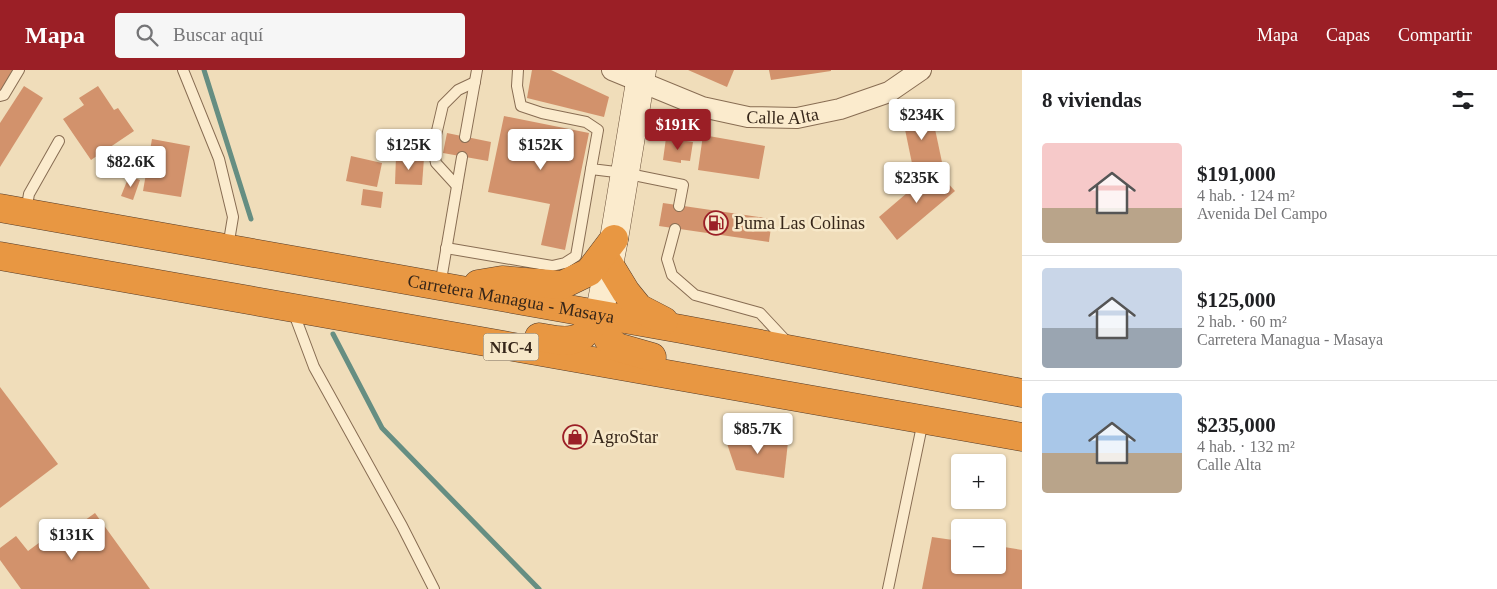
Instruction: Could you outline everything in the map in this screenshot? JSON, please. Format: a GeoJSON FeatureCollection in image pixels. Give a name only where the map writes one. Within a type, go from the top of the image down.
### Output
{"type":"FeatureCollection","features":[{"type":"Feature","properties":{"kind":"highway","name":"Carretera Managua - Masaya"},"geometry":{"type":"LineString","coordinates":[[13,210],[599,316],[681,329],[1022,393]]}},
{"type":"Feature","properties":{"kind":"highway"},"geometry":{"type":"LineString","coordinates":[[445,288],[502,280],[562,285],[589,272],[612,251],[626,292],[639,308],[681,329]]}},
{"type":"Feature","properties":{"kind":"highway","name":"NIC-4"},"geometry":{"type":"LineString","coordinates":[[0,256],[1022,437]]}},
{"type":"Feature","properties":{"kind":"highway"},"geometry":{"type":"LineString","coordinates":[[392,325],[432,317],[562,341],[582,336],[599,316],[608,340],[617,347],[671,362],[728,372],[774,393]]}},
{"type":"Feature","properties":{"kind":"street","name":"Calle Alta"},"geometry":{"type":"LineString","coordinates":[[612,70],[641,76],[702,107],[748,117],[797,118],[840,109],[889,92],[921,70]]}},
{"type":"Feature","properties":{"kind":"street"},"geometry":{"type":"LineString","coordinates":[[599,316],[612,251],[641,76]]}},
{"type":"Feature","properties":{"kind":"lane"},"geometry":{"type":"LineString","coordinates":[[0,96],[4,94],[19,70]]}},
{"type":"Feature","properties":{"kind":"lane"},"geometry":{"type":"LineString","coordinates":[[183,70],[219,158],[234,218],[228,249]]}},
{"type":"Feature","properties":{"kind":"lane"},"geometry":{"type":"LineString","coordinates":[[465,137],[476,70]]}},
{"type":"Feature","properties":{"kind":"lane"},"geometry":{"type":"LineString","coordinates":[[446,248],[552,266],[565,263],[576,256],[598,130],[586,122],[542,113],[521,106],[517,86],[518,70]]}},
{"type":"Feature","properties":{"kind":"lane"},"geometry":{"type":"LineString","coordinates":[[457,186],[436,163],[433,148],[443,105],[458,90],[474,82]]}},
{"type":"Feature","properties":{"kind":"lane"},"geometry":{"type":"LineString","coordinates":[[13,210],[29,194],[59,141]]}},
{"type":"Feature","properties":{"kind":"lane"},"geometry":{"type":"LineString","coordinates":[[445,288],[446,248],[462,156]]}},
{"type":"Feature","properties":{"kind":"lane"},"geometry":{"type":"LineString","coordinates":[[591,169],[624,173],[683,185],[679,206]]}},
{"type":"Feature","properties":{"kind":"lane"},"geometry":{"type":"LineString","coordinates":[[675,229],[667,259],[672,275],[695,294],[760,313],[796,351]]}},
{"type":"Feature","properties":{"kind":"lane"},"geometry":{"type":"LineString","coordinates":[[292,308],[314,367],[402,526],[434,589]]}},
{"type":"Feature","properties":{"kind":"lane"},"geometry":{"type":"LineString","coordinates":[[888,589],[924,420]]}},
{"type":"Feature","properties":{"kind":"building"},"geometry":{"type":"Polygon","coordinates":[[[0,70],[13,70],[0,93],[0,70]]]}},
{"type":"Feature","properties":{"kind":"building"},"geometry":{"type":"Polygon","coordinates":[[[532,70],[551,70],[609,97],[604,117],[527,98],[532,70]]]}},
{"type":"Feature","properties":{"kind":"building"},"geometry":{"type":"Polygon","coordinates":[[[688,70],[734,70],[727,87],[688,70]]]}},
{"type":"Feature","properties":{"kind":"building"},"geometry":{"type":"Polygon","coordinates":[[[769,70],[831,70],[831,71],[771,80],[769,70]]]}},
{"type":"Feature","properties":{"kind":"building"},"geometry":{"type":"Polygon","coordinates":[[[24,86],[43,98],[0,167],[0,123],[24,86]]]}},
{"type":"Feature","properties":{"kind":"building"},"geometry":{"type":"Polygon","coordinates":[[[98,86],[114,110],[118,108],[134,131],[91,160],[63,119],[84,105],[79,98],[98,86]]]}},
{"type":"Feature","properties":{"kind":"building"},"geometry":{"type":"Polygon","coordinates":[[[931,110],[943,167],[914,173],[902,115],[931,110]]]}},
{"type":"Feature","properties":{"kind":"building"},"geometry":{"type":"Polygon","coordinates":[[[504,116],[589,133],[565,250],[541,245],[550,204],[488,192],[504,116]]]}},
{"type":"Feature","properties":{"kind":"building"},"geometry":{"type":"Polygon","coordinates":[[[447,133],[491,142],[488,161],[443,153],[447,133]]]}},
{"type":"Feature","properties":{"kind":"building"},"geometry":{"type":"Polygon","coordinates":[[[703,135],[765,146],[759,179],[698,170],[703,135]]]}},
{"type":"Feature","properties":{"kind":"building"},"geometry":{"type":"Polygon","coordinates":[[[666,138],[693,142],[690,161],[681,160],[681,163],[663,160],[666,138]]]}},
{"type":"Feature","properties":{"kind":"building"},"geometry":{"type":"Polygon","coordinates":[[[152,139],[190,146],[181,197],[143,191],[152,139]]]}},
{"type":"Feature","properties":{"kind":"building"},"geometry":{"type":"Polygon","coordinates":[[[351,156],[382,163],[377,187],[346,181],[351,156]]]}},
{"type":"Feature","properties":{"kind":"building"},"geometry":{"type":"Polygon","coordinates":[[[396,156],[424,158],[422,185],[395,184],[396,156]]]}},
{"type":"Feature","properties":{"kind":"building"},"geometry":{"type":"Polygon","coordinates":[[[935,169],[955,191],[897,240],[879,217],[935,169]]]}},
{"type":"Feature","properties":{"kind":"building"},"geometry":{"type":"Polygon","coordinates":[[[129,176],[140,180],[133,200],[121,196],[129,176]]]}},
{"type":"Feature","properties":{"kind":"building"},"geometry":{"type":"Polygon","coordinates":[[[363,189],[383,192],[381,208],[361,205],[363,189]]]}},
{"type":"Feature","properties":{"kind":"building","name":"Puma Las Colinas"},"geometry":{"type":"Polygon","coordinates":[[[663,203],[772,219],[769,242],[659,226],[663,203]]]}},
{"type":"Feature","properties":{"kind":"building"},"geometry":{"type":"Polygon","coordinates":[[[0,387],[58,464],[0,508],[0,387]]]}},
{"type":"Feature","properties":{"kind":"building"},"geometry":{"type":"Polygon","coordinates":[[[723,432],[788,442],[784,478],[736,470],[723,432]]]}},
{"type":"Feature","properties":{"kind":"building"},"geometry":{"type":"Polygon","coordinates":[[[95,513],[150,589],[21,589],[0,560],[0,548],[16,536],[28,551],[55,531],[60,538],[95,513]]]}},
{"type":"Feature","properties":{"kind":"building"},"geometry":{"type":"Polygon","coordinates":[[[932,537],[951,540],[951,574],[1006,574],[1006,547],[1022,550],[1022,589],[922,589],[932,537]]]}},
{"type":"Feature","properties":{"kind":"waterway"},"geometry":{"type":"LineString","coordinates":[[204,70],[251,219]]}},
{"type":"Feature","properties":{"kind":"waterway"},"geometry":{"type":"LineString","coordinates":[[333,334],[382,428],[539,589]]}},
{"type":"Feature","properties":{"kind":"place","name":"Puma Las Colinas"},"geometry":{"type":"Point","coordinates":[716,223]}},
{"type":"Feature","properties":{"kind":"place","name":"AgroStar"},"geometry":{"type":"Point","coordinates":[575,437]}}]}
